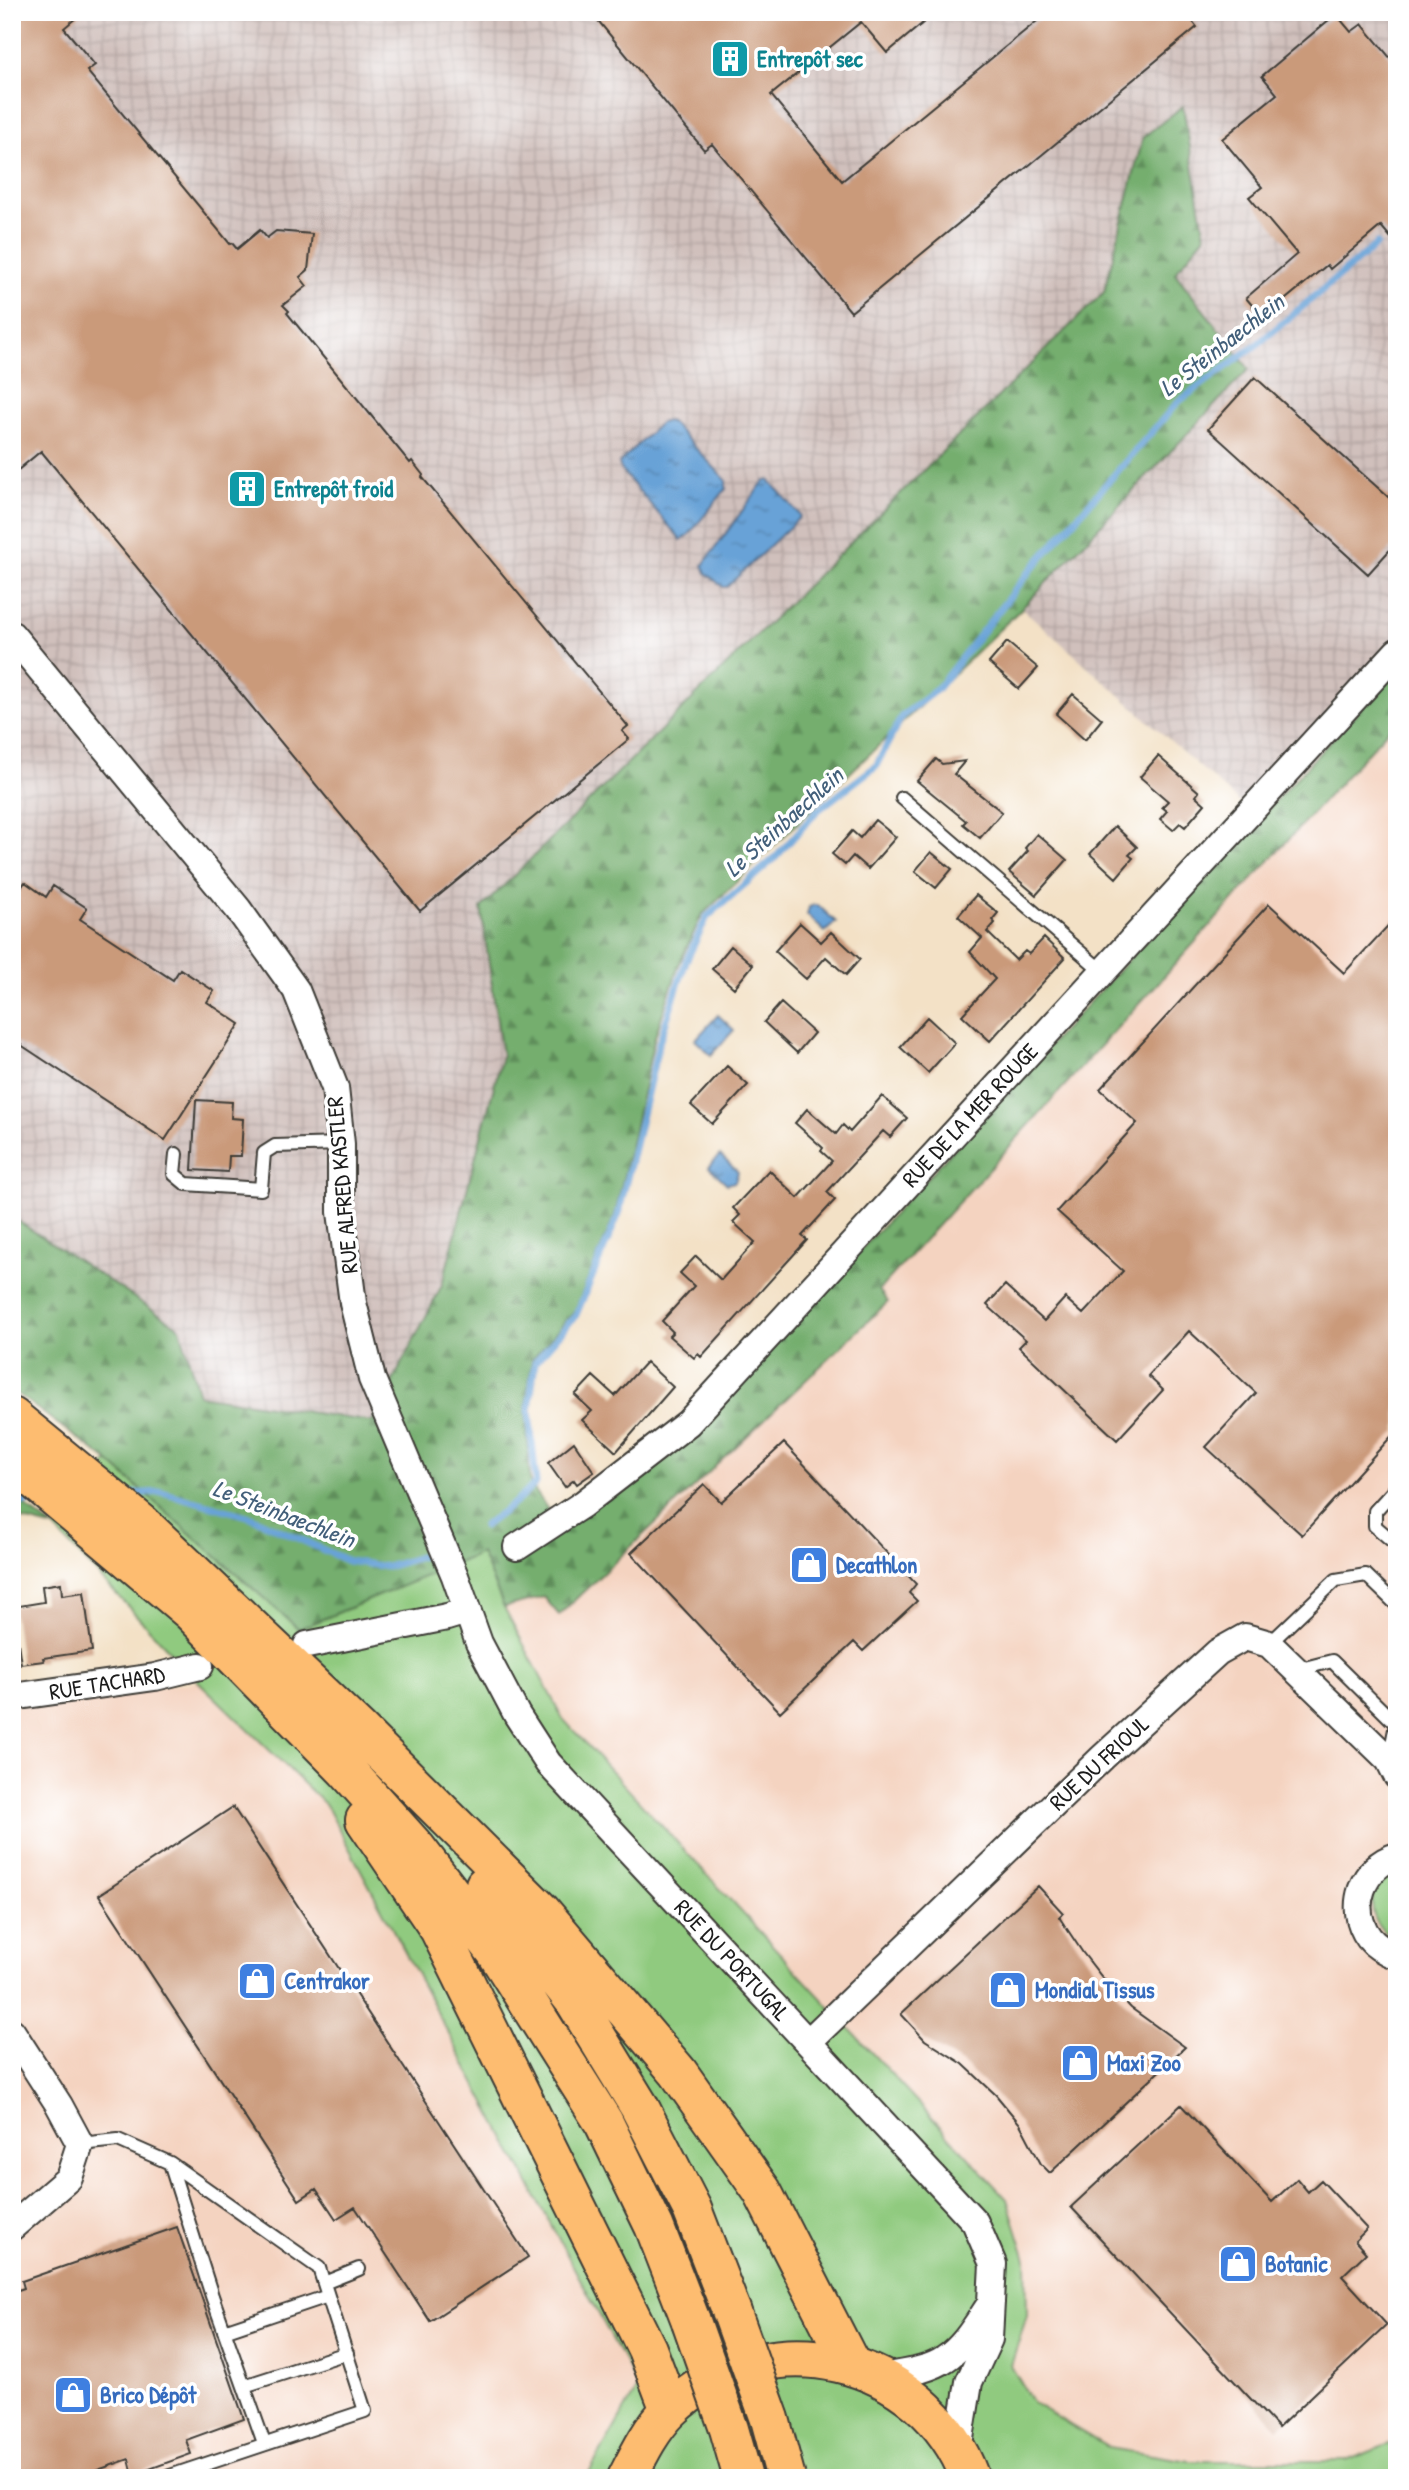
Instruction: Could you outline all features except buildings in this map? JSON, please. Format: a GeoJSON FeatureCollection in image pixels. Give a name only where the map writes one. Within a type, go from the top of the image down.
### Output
{"type":"FeatureCollection","features":[{"type":"Feature","properties":{"kind":"main road"},"geometry":{"type":"LineString","coordinates":[[12,1417],[141,1523],[358,1729],[542,1912],[678,2072],[762,2190],[866,2371]]}},
{"type":"Feature","properties":{"kind":"main road"},"geometry":{"type":"LineString","coordinates":[[12,1461],[191,1612],[346,1770],[417,1849],[496,1952],[604,2123],[654,2226],[691,2321],[729,2429],[743,2478]]}},
{"type":"Feature","properties":{"kind":"main road"},"geometry":{"type":"LineString","coordinates":[[358,1729],[520,1928],[576,2003],[639,2106],[692,2209],[770,2419],[786,2478]]}},
{"type":"Feature","properties":{"kind":"main road"},"geometry":{"type":"LineString","coordinates":[[346,1770],[360,1813],[439,1929],[647,2349],[670,2410]]}},
{"type":"Feature","properties":{"kind":"main road"},"geometry":{"type":"LineString","coordinates":[[628,2478],[645,2442],[670,2410],[709,2381],[754,2363],[803,2357],[866,2371],[911,2396],[937,2421],[968,2470]]}},
{"type":"Feature","properties":{"kind":"street","name":"RUE ALFRED KASTLER"},"geometry":{"type":"LineString","coordinates":[[12,635],[238,909],[296,990],[335,1088],[341,1144],[341,1212],[353,1303],[372,1379],[467,1611]]}},
{"type":"Feature","properties":{"kind":"street","name":"RUE DE LA MER ROUGE"},"geometry":{"type":"LineString","coordinates":[[517,1547],[583,1504],[688,1423],[1397,652]]}},
{"type":"Feature","properties":{"kind":"street"},"geometry":{"type":"LineString","coordinates":[[307,1645],[467,1611]]}},
{"type":"Feature","properties":{"kind":"street","name":"RUE DU PORTUGAL"},"geometry":{"type":"LineString","coordinates":[[467,1611],[479,1643],[517,1715],[548,1763],[975,2222],[993,2264],[989,2339],[969,2382],[968,2470]]}},
{"type":"Feature","properties":{"kind":"street","name":"RUE DU FRIOUL"},"geometry":{"type":"LineString","coordinates":[[808,2042],[1103,1757],[1218,1652],[1245,1637],[1269,1644]]}},
{"type":"Feature","properties":{"kind":"street"},"geometry":{"type":"LineString","coordinates":[[1269,1644],[1393,1768]]}},
{"type":"Feature","properties":{"kind":"street","name":"RUE TACHARD"},"geometry":{"type":"LineString","coordinates":[[12,1697],[155,1677],[200,1666]]}},
{"type":"Feature","properties":{"kind":"street"},"geometry":{"type":"LineString","coordinates":[[1397,1856],[1375,1867],[1365,1880],[1359,1894],[1358,1910],[1370,1939],[1381,1950],[1397,1956]]}},
{"type":"Feature","properties":{"kind":"street"},"geometry":{"type":"LineString","coordinates":[[12,2032],[59,2105],[80,2144],[69,2178],[12,2227]]}},
{"type":"Feature","properties":{"kind":"street"},"geometry":{"type":"LineString","coordinates":[[866,2371],[921,2368],[945,2359],[968,2336],[991,2303]]}},
{"type":"Feature","properties":{"kind":"lane"},"geometry":{"type":"LineString","coordinates":[[902,798],[1102,971]]}},
{"type":"Feature","properties":{"kind":"lane"},"geometry":{"type":"LineString","coordinates":[[176,1154],[174,1174],[186,1184],[261,1189],[264,1153],[275,1146],[341,1144]]}},
{"type":"Feature","properties":{"kind":"lane"},"geometry":{"type":"LineString","coordinates":[[1397,1487],[1375,1511],[1375,1526],[1397,1545]]}},
{"type":"Feature","properties":{"kind":"lane"},"geometry":{"type":"LineString","coordinates":[[1269,1644],[1336,1580],[1366,1575],[1397,1605]]}},
{"type":"Feature","properties":{"kind":"lane"},"geometry":{"type":"LineString","coordinates":[[80,2144],[118,2140],[170,2163],[319,2268],[365,2411],[164,2478]]}},
{"type":"Feature","properties":{"kind":"lane"},"geometry":{"type":"LineString","coordinates":[[170,2163],[224,2331],[264,2443]]}},
{"type":"Feature","properties":{"kind":"lane"},"geometry":{"type":"LineString","coordinates":[[224,2331],[326,2289],[359,2269]]}},
{"type":"Feature","properties":{"kind":"lane"},"geometry":{"type":"LineString","coordinates":[[244,2386],[347,2353]]}},
{"type":"Feature","properties":{"kind":"shaded area"},"geometry":{"type":"Polygon","coordinates":[[[12,12],[1397,12],[1397,669],[1256,817],[1022,608],[1249,369],[1175,273],[1205,236],[1183,106],[1143,137],[1104,292],[481,908],[502,1056],[445,1277],[372,1422],[199,1395],[180,1328],[12,1217],[12,12]]]}},
{"type":"Feature","properties":{"kind":"shaded area"},"geometry":{"type":"Polygon","coordinates":[[[1397,720],[1397,2441],[1347,2461],[1190,2461],[1109,2448],[1033,2403],[1011,2366],[1027,2315],[1026,2259],[1007,2199],[563,1719],[504,1607],[545,1597],[559,1615],[888,1302],[878,1291],[1397,720]]]}},
{"type":"Feature","properties":{"kind":"shaded area"},"geometry":{"type":"Polygon","coordinates":[[[199,1682],[326,1805],[638,2388],[586,2478],[12,2478],[12,1707],[199,1682]]]}},
{"type":"Feature","properties":{"kind":"green space"},"geometry":{"type":"Polygon","coordinates":[[[1183,106],[1205,236],[1175,273],[1249,369],[1022,608],[702,915],[680,962],[654,1040],[615,1215],[575,1311],[532,1360],[526,1408],[530,1483],[561,1529],[696,1428],[1397,669],[1397,720],[879,1290],[888,1302],[559,1615],[544,1597],[504,1607],[481,1553],[299,1629],[108,1461],[12,1390],[12,1217],[180,1328],[199,1395],[372,1422],[442,1285],[502,1056],[481,908],[1104,292],[1143,137],[1183,106]]]}},
{"type":"Feature","properties":{"kind":"green space"},"geometry":{"type":"Polygon","coordinates":[[[108,1461],[299,1629],[481,1553],[506,1611],[563,1719],[1007,2199],[1026,2259],[1027,2315],[1011,2366],[1033,2403],[1109,2448],[1190,2461],[1346,2461],[1397,2441],[1397,2478],[586,2478],[638,2387],[326,1805],[199,1682],[54,1528],[108,1461]]]}},
{"type":"Feature","properties":{"kind":"green space"},"geometry":{"type":"Polygon","coordinates":[[[12,1496],[54,1528],[12,1517],[12,1496]]]}},
{"type":"Feature","properties":{"kind":"green space"},"geometry":{"type":"Polygon","coordinates":[[[1397,1870],[1397,1940],[1379,1926],[1372,1905],[1378,1884],[1397,1870]]]}},
{"type":"Feature","properties":{"kind":"water"},"geometry":{"type":"Polygon","coordinates":[[[660,423],[672,423],[726,480],[726,489],[688,536],[681,540],[621,470],[619,463],[660,423]]]}},
{"type":"Feature","properties":{"kind":"water"},"geometry":{"type":"Polygon","coordinates":[[[769,480],[800,515],[799,518],[727,587],[723,587],[706,573],[703,565],[763,482],[769,480]]]}},
{"type":"Feature","properties":{"kind":"water"},"geometry":{"type":"Polygon","coordinates":[[[818,905],[836,922],[825,932],[807,915],[809,907],[818,905]]]}},
{"type":"Feature","properties":{"kind":"water"},"geometry":{"type":"Polygon","coordinates":[[[718,1015],[734,1030],[711,1055],[695,1040],[718,1015]]]}},
{"type":"Feature","properties":{"kind":"water"},"geometry":{"type":"Polygon","coordinates":[[[720,1155],[738,1172],[735,1182],[727,1184],[709,1167],[720,1155]]]}},
{"type":"Feature","properties":{"kind":"waterway","name":"Le Steinbaechlein"},"geometry":{"type":"LineString","coordinates":[[484,1526],[536,1483],[529,1410],[535,1362],[576,1315],[618,1216],[659,1043],[686,961],[707,917],[776,857],[817,811],[876,766],[902,716],[937,689],[1029,572],[1178,402],[1259,343],[1377,244]]}},
{"type":"Feature","properties":{"kind":"waterway","name":"Le Steinbaechlein"},"geometry":{"type":"LineString","coordinates":[[130,1494],[162,1492],[251,1517],[348,1561],[387,1567],[423,1556]]}},
{"type":"Feature","properties":{"kind":"waterway","name":"Le Steinbaechlein"},"geometry":{"type":"LineString","coordinates":[[12,1505],[29,1501]]}},
{"type":"Feature","properties":{"kind":"place","name":"Entrepôt sec"},"geometry":{"type":"Point","coordinates":[730,59]}},
{"type":"Feature","properties":{"kind":"place","name":"Entrepôt froid"},"geometry":{"type":"Point","coordinates":[247,489]}},
{"type":"Feature","properties":{"kind":"place","name":"Decathlon"},"geometry":{"type":"Point","coordinates":[809,1565]}},
{"type":"Feature","properties":{"kind":"place","name":"Centrakor"},"geometry":{"type":"Point","coordinates":[257,1981]}},
{"type":"Feature","properties":{"kind":"place","name":"Mondial Tissus"},"geometry":{"type":"Point","coordinates":[1008,1990]}},
{"type":"Feature","properties":{"kind":"place","name":"Maxi Zoo"},"geometry":{"type":"Point","coordinates":[1080,2063]}},
{"type":"Feature","properties":{"kind":"place","name":"Botanic"},"geometry":{"type":"Point","coordinates":[1238,2264]}},
{"type":"Feature","properties":{"kind":"place","name":"Brico Dépôt"},"geometry":{"type":"Point","coordinates":[73,2395]}}]}
